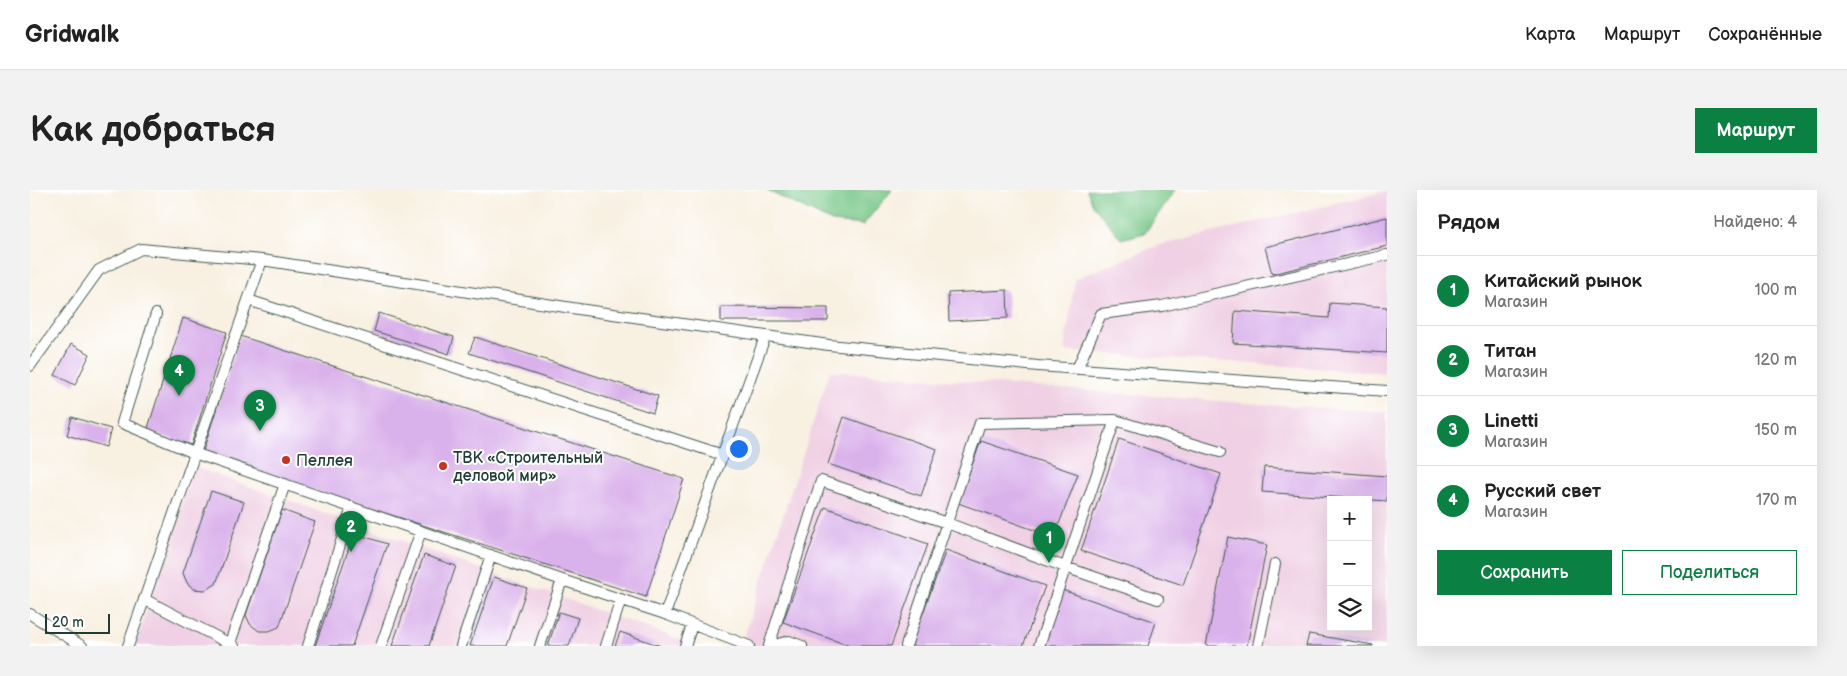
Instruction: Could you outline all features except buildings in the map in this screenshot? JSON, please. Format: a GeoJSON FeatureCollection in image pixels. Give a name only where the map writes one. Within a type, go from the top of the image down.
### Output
{"type":"FeatureCollection","features":[{"type":"Feature","properties":{"kind":"lane"},"geometry":{"type":"LineString","coordinates":[[30,366],[34,353],[99,270],[141,249],[262,260],[765,337],[829,345],[1077,369],[1387,391]]}},
{"type":"Feature","properties":{"kind":"lane"},"geometry":{"type":"LineString","coordinates":[[1077,369],[1101,314],[1162,306],[1387,255]]}},
{"type":"Feature","properties":{"kind":"lane"},"geometry":{"type":"LineString","coordinates":[[128,646],[262,260]]}},
{"type":"Feature","properties":{"kind":"lane"},"geometry":{"type":"LineString","coordinates":[[248,300],[723,455]]}},
{"type":"Feature","properties":{"kind":"lane"},"geometry":{"type":"LineString","coordinates":[[156,314],[122,423],[194,453],[665,614],[744,645]]}},
{"type":"Feature","properties":{"kind":"lane"},"geometry":{"type":"LineString","coordinates":[[665,614],[765,337]]}},
{"type":"Feature","properties":{"kind":"lane"},"geometry":{"type":"LineString","coordinates":[[1038,646],[1115,420]]}},
{"type":"Feature","properties":{"kind":"lane"},"geometry":{"type":"LineString","coordinates":[[906,646],[980,423],[1115,420],[1220,452]]}},
{"type":"Feature","properties":{"kind":"lane"},"geometry":{"type":"LineString","coordinates":[[770,646],[821,481],[947,523],[1158,599]]}},
{"type":"Feature","properties":{"kind":"lane"},"geometry":{"type":"LineString","coordinates":[[144,599],[232,645],[285,484]]}},
{"type":"Feature","properties":{"kind":"lane"},"geometry":{"type":"LineString","coordinates":[[308,646],[352,507]]}},
{"type":"Feature","properties":{"kind":"lane"},"geometry":{"type":"LineString","coordinates":[[380,646],[421,531]]}},
{"type":"Feature","properties":{"kind":"lane"},"geometry":{"type":"LineString","coordinates":[[461,646],[491,555]]}},
{"type":"Feature","properties":{"kind":"lane"},"geometry":{"type":"LineString","coordinates":[[1258,646],[1275,564]]}},
{"type":"Feature","properties":{"kind":"lane"},"geometry":{"type":"LineString","coordinates":[[540,646],[562,580]]}},
{"type":"Feature","properties":{"kind":"lane"},"geometry":{"type":"LineString","coordinates":[[606,646],[621,599]]}},
{"type":"Feature","properties":{"kind":"lane"},"geometry":{"type":"LineString","coordinates":[[30,614],[82,646]]}},
{"type":"Feature","properties":{"kind":"lane"},"geometry":{"type":"LineString","coordinates":[[685,646],[692,624]]}},
{"type":"Feature","properties":{"kind":"lane"},"geometry":{"type":"LineString","coordinates":[[770,646],[789,641],[802,646]]}},
{"type":"Feature","properties":{"kind":"shaded area"},"geometry":{"type":"Polygon","coordinates":[[[1387,191],[1387,373],[1064,351],[1075,279],[1156,246],[1387,191]]]}},
{"type":"Feature","properties":{"kind":"shaded area"},"geometry":{"type":"Polygon","coordinates":[[[830,371],[1257,404],[1387,412],[1387,646],[741,646],[830,371]]]}},
{"type":"Feature","properties":{"kind":"shaded area"},"geometry":{"type":"Polygon","coordinates":[[[194,467],[698,646],[135,646],[194,467]]]}},
{"type":"Feature","properties":{"kind":"green space"},"geometry":{"type":"Polygon","coordinates":[[[766,190],[892,190],[863,225],[832,222],[766,190]]]}},
{"type":"Feature","properties":{"kind":"green space"},"geometry":{"type":"Polygon","coordinates":[[[1087,190],[1175,190],[1145,233],[1121,239],[1093,205],[1087,190]]]}},
{"type":"Feature","properties":{"kind":"place","name":"Русский свет"},"geometry":{"type":"Point","coordinates":[179,396]}},
{"type":"Feature","properties":{"kind":"place","name":"Linetti"},"geometry":{"type":"Point","coordinates":[260,431]}},
{"type":"Feature","properties":{"kind":"place","name":"Пеллея"},"geometry":{"type":"Point","coordinates":[286,460]}},
{"type":"Feature","properties":{"kind":"place","name":"ТВК «Строительный деловой мир»"},"geometry":{"type":"Point","coordinates":[443,466]}},
{"type":"Feature","properties":{"kind":"place","name":"Титан"},"geometry":{"type":"Point","coordinates":[351,552]}},
{"type":"Feature","properties":{"kind":"place","name":"Китайский рынок"},"geometry":{"type":"Point","coordinates":[1049,563]}}]}
